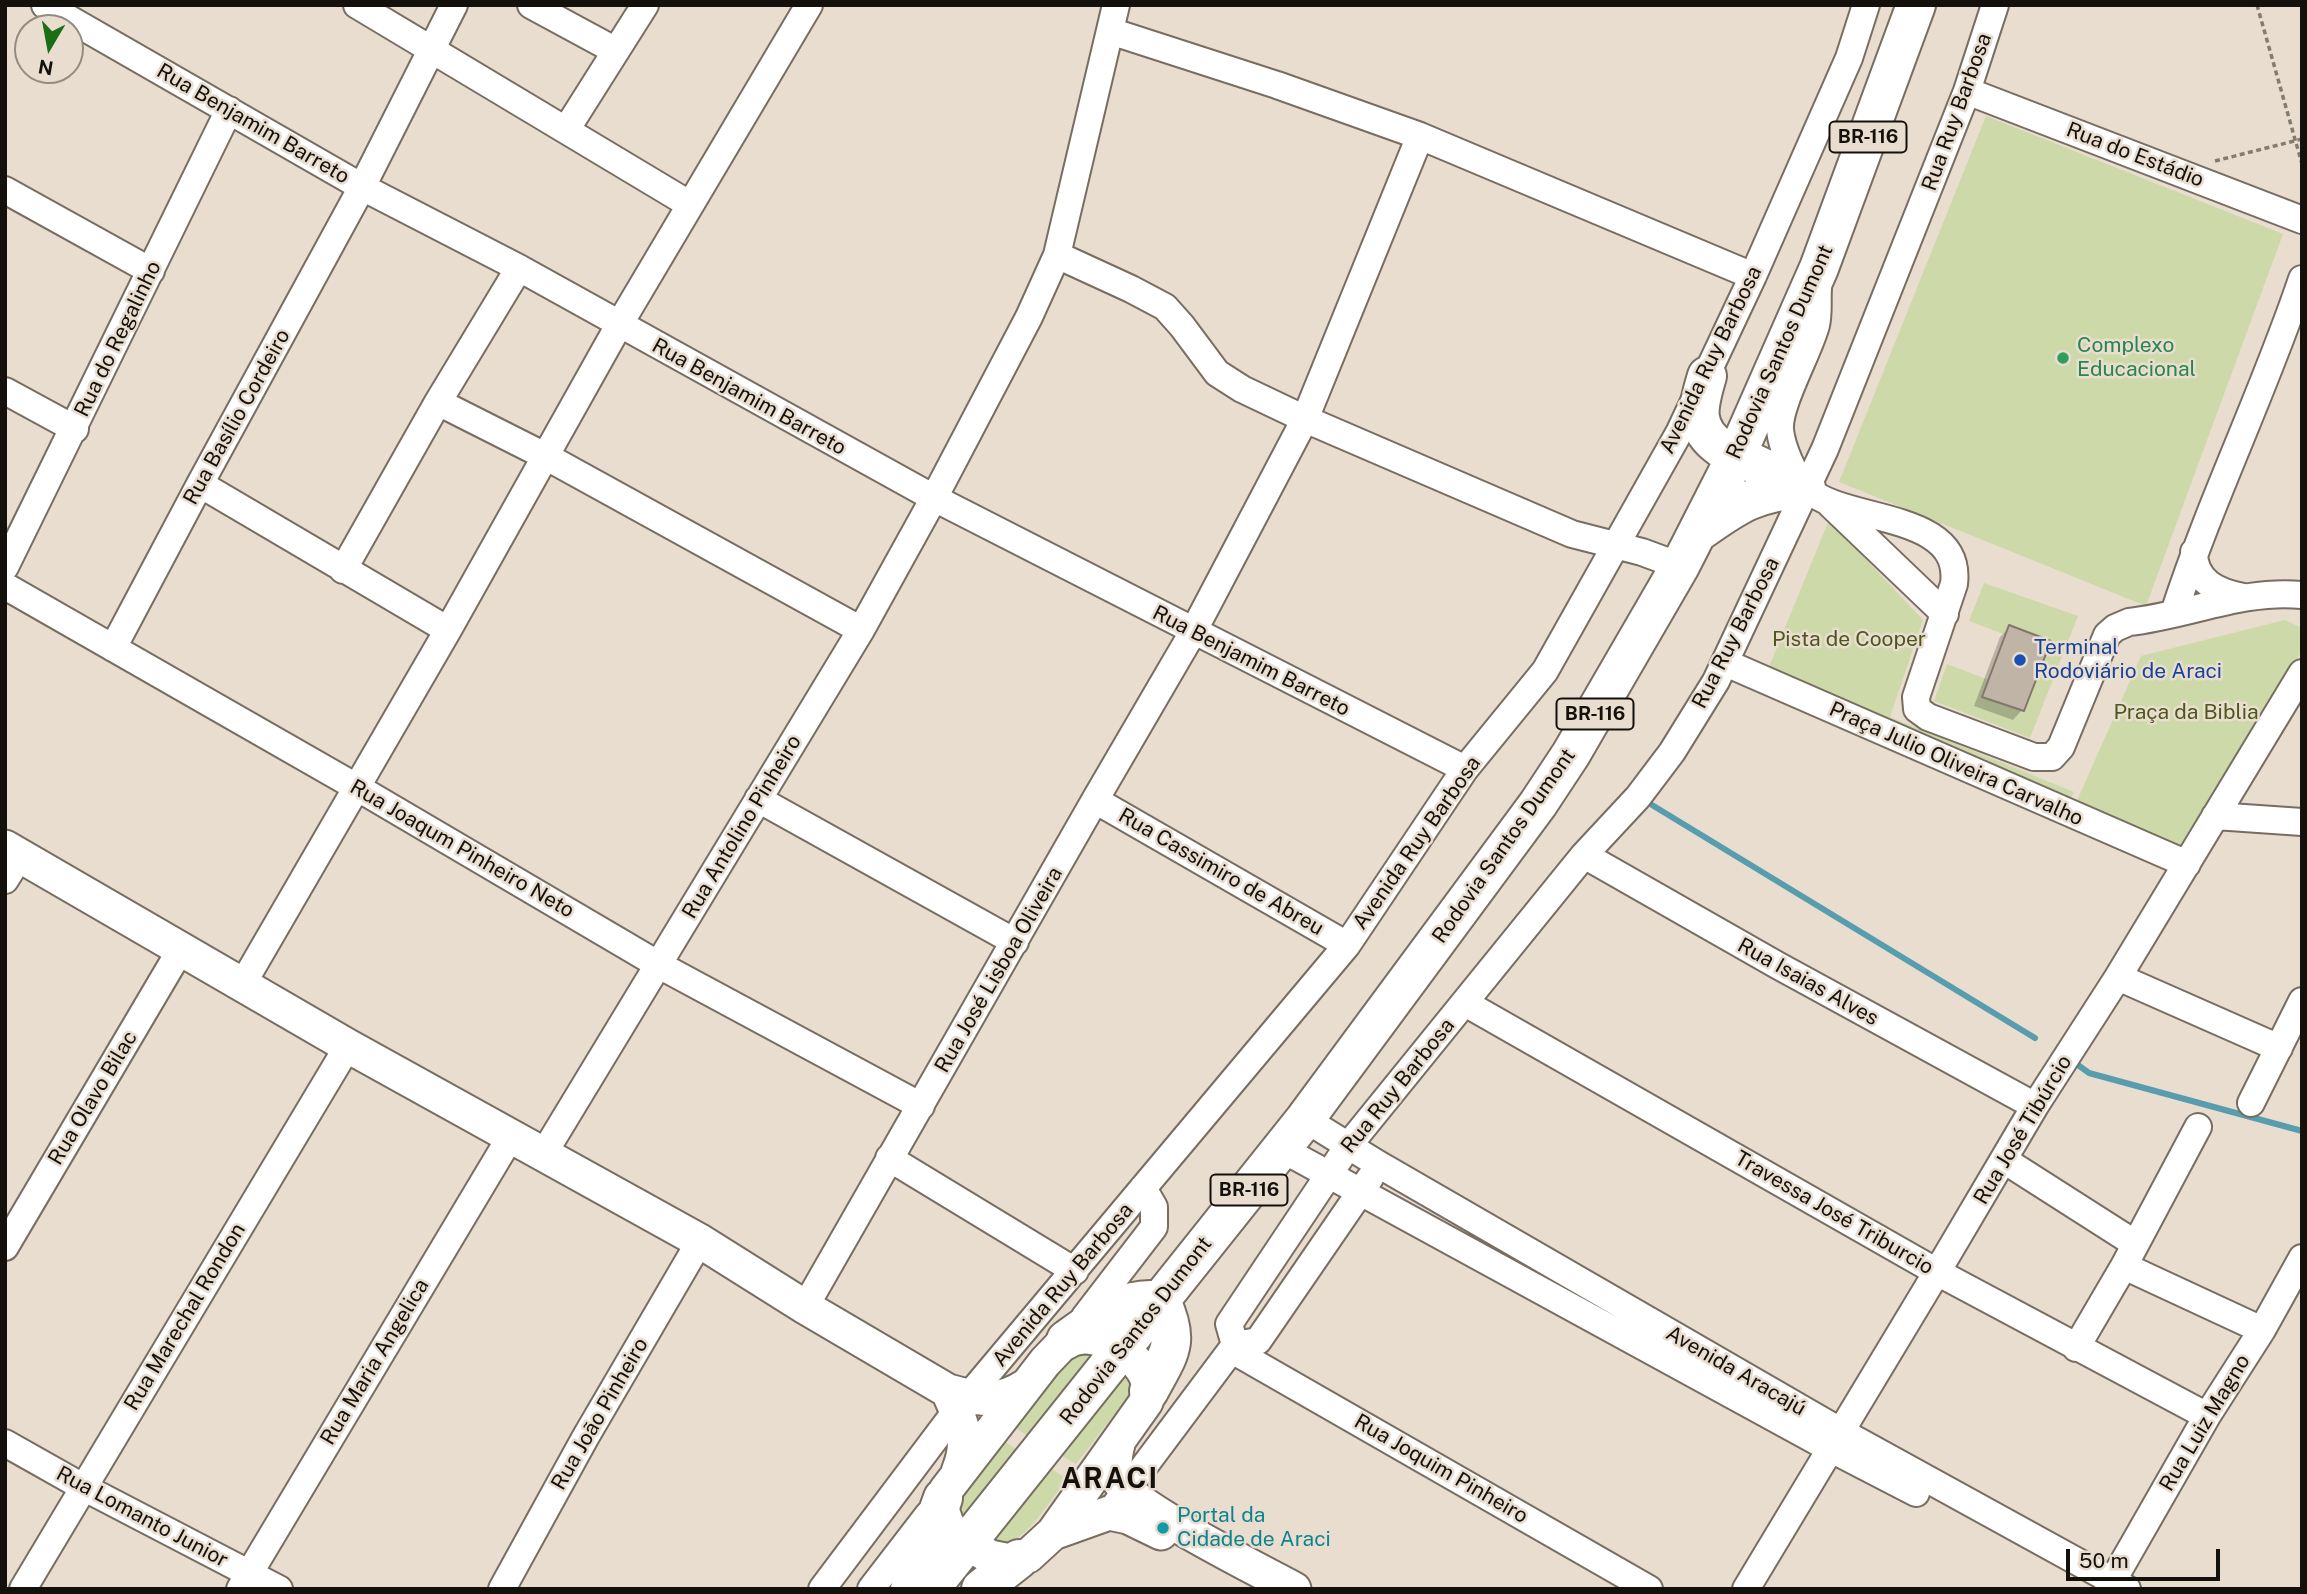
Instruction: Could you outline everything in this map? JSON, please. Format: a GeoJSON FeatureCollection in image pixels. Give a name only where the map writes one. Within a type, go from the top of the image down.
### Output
{"type":"FeatureCollection","features":[{"type":"Feature","properties":{"kind":"highway","name":"Rodovia Santos Dumont"},"geometry":{"type":"LineString","coordinates":[[930,1589],[1293,1134],[1538,804],[1571,754],[1681,566],[1737,454],[1819,268],[1916,5]]}},
{"type":"Feature","properties":{"kind":"highway"},"geometry":{"type":"LineString","coordinates":[[1707,376],[1699,402],[1703,432],[1721,448],[1816,494]]}},
{"type":"Feature","properties":{"kind":"highway"},"geometry":{"type":"LineString","coordinates":[[1698,533],[1737,505],[1765,493],[1816,494]]}},
{"type":"Feature","properties":{"kind":"highway"},"geometry":{"type":"LineString","coordinates":[[1066,1340],[1115,1308],[1148,1299],[1161,1301],[1172,1324],[1172,1339],[1167,1356],[1149,1391]]}},
{"type":"Feature","properties":{"kind":"highway"},"geometry":{"type":"LineString","coordinates":[[910,1589],[950,1487]]}},
{"type":"Feature","properties":{"kind":"highway"},"geometry":{"type":"LineString","coordinates":[[981,1589],[1012,1574]]}},
{"type":"Feature","properties":{"kind":"main road"},"geometry":{"type":"LineString","coordinates":[[10,861],[181,949],[348,1046],[700,1241],[958,1400],[998,1399],[1027,1385]]}},
{"type":"Feature","properties":{"kind":"main road"},"geometry":{"type":"LineString","coordinates":[[950,1487],[1027,1385],[1066,1340],[1093,1337],[1112,1343],[1140,1366],[1149,1391],[1140,1412],[1052,1533],[1012,1574]]}},
{"type":"Feature","properties":{"kind":"main road"},"geometry":{"type":"LineString","coordinates":[[958,1400],[966,1451],[942,1509],[947,1524],[956,1536],[990,1557],[1010,1561],[1012,1574]]}},
{"type":"Feature","properties":{"kind":"main road"},"geometry":{"type":"LineString","coordinates":[[1118,1444],[1114,1461],[1118,1502],[1128,1517],[1257,1589]]}},
{"type":"Feature","properties":{"kind":"main road"},"geometry":{"type":"LineString","coordinates":[[1052,1533],[1118,1502],[1158,1513],[1293,1589]]}},
{"type":"Feature","properties":{"kind":"street","name":"Rua Benjamim Barreto"},"geometry":{"type":"LineString","coordinates":[[45,5],[362,187],[519,268],[619,326],[934,498],[1465,769]]}},
{"type":"Feature","properties":{"kind":"street"},"geometry":{"type":"LineString","coordinates":[[357,5],[690,204]]}},
{"type":"Feature","properties":{"kind":"street","name":"Rua Basílio Cordeiro"},"geometry":{"type":"LineString","coordinates":[[113,648],[362,187],[454,5]]}},
{"type":"Feature","properties":{"kind":"street"},"geometry":{"type":"LineString","coordinates":[[531,5],[616,51]]}},
{"type":"Feature","properties":{"kind":"street"},"geometry":{"type":"LineString","coordinates":[[566,130],[645,5]]}},
{"type":"Feature","properties":{"kind":"street"},"geometry":{"type":"LineString","coordinates":[[242,985],[358,788],[619,326],[809,5]]}},
{"type":"Feature","properties":{"kind":"street","name":"Rua Antolino Pinheiro"},"geometry":{"type":"LineString","coordinates":[[544,1153],[861,630],[1029,317],[1057,255],[1116,5]]}},
{"type":"Feature","properties":{"kind":"street","name":"Avenida Ruy Barbosa"},"geometry":{"type":"LineString","coordinates":[[822,1589],[958,1400],[1075,1271],[1347,945],[1465,769],[1545,671],[1617,546],[1707,376],[1849,58],[1866,5]]}},
{"type":"Feature","properties":{"kind":"street","name":"Rua Ruy Barbosa"},"geometry":{"type":"LineString","coordinates":[[1234,1347],[1229,1324],[1348,1146],[1584,855],[1638,797],[1664,763],[1726,663],[1816,494],[1825,449],[1967,91],[1995,5]]}},
{"type":"Feature","properties":{"kind":"street"},"geometry":{"type":"LineString","coordinates":[[1110,31],[1278,85],[1420,136],[1753,276]]}},
{"type":"Feature","properties":{"kind":"street","name":"Rua do Estádio"},"geometry":{"type":"LineString","coordinates":[[1967,91],[2302,220]]}},
{"type":"Feature","properties":{"kind":"street","name":"Rua do Regalinho"},"geometry":{"type":"LineString","coordinates":[[5,567],[75,429],[229,110]]}},
{"type":"Feature","properties":{"kind":"street","name":"Rua José Lisboa Oliveira"},"geometry":{"type":"LineString","coordinates":[[805,1307],[1193,632],[1305,419],[1420,136]]}},
{"type":"Feature","properties":{"kind":"street"},"geometry":{"type":"LineString","coordinates":[[5,190],[151,271]]}},
{"type":"Feature","properties":{"kind":"street"},"geometry":{"type":"LineString","coordinates":[[1057,255],[1158,303],[1182,326],[1217,373],[1228,381],[1305,419],[1572,534],[1658,557],[1681,566]]}},
{"type":"Feature","properties":{"kind":"street"},"geometry":{"type":"LineString","coordinates":[[343,570],[438,402],[519,268]]}},
{"type":"Feature","properties":{"kind":"street"},"geometry":{"type":"LineString","coordinates":[[1819,268],[1816,324],[1786,402],[1780,428],[1786,456],[1816,494],[1945,614]]}},
{"type":"Feature","properties":{"kind":"street"},"geometry":{"type":"LineString","coordinates":[[2174,613],[2194,552],[2292,340],[2302,279]]}},
{"type":"Feature","properties":{"kind":"street"},"geometry":{"type":"LineString","coordinates":[[5,391],[75,429]]}},
{"type":"Feature","properties":{"kind":"street"},"geometry":{"type":"LineString","coordinates":[[438,402],[547,457],[861,630]]}},
{"type":"Feature","properties":{"kind":"street"},"geometry":{"type":"LineString","coordinates":[[200,484],[448,630]]}},
{"type":"Feature","properties":{"kind":"street","name":"Praça Julio Oliveira Carvalho"},"geometry":{"type":"LineString","coordinates":[[1816,494],[1913,526],[1940,543],[1952,561],[1956,573],[1945,614],[1916,697],[1917,709],[1928,718],[2034,757],[2052,757],[2061,747],[2107,635],[2129,622],[2174,613]]}},
{"type":"Feature","properties":{"kind":"street"},"geometry":{"type":"LineString","coordinates":[[2194,552],[2196,566],[2205,581],[2226,594],[2244,597]]}},
{"type":"Feature","properties":{"kind":"street","name":"Rua Joaqum Pinheiro Neto"},"geometry":{"type":"LineString","coordinates":[[5,586],[358,788],[659,965],[921,1106]]}},
{"type":"Feature","properties":{"kind":"street"},"geometry":{"type":"LineString","coordinates":[[2174,613],[2244,597],[2302,595]]}},
{"type":"Feature","properties":{"kind":"street","name":"Praça Julio Oliveira Carvalho"},"geometry":{"type":"LineString","coordinates":[[1726,663],[2187,864]]}},
{"type":"Feature","properties":{"kind":"street","name":"Rua José Tibúrcio"},"geometry":{"type":"LineString","coordinates":[[1746,1589],[2035,1106],[2118,977],[2302,673]]}},
{"type":"Feature","properties":{"kind":"street"},"geometry":{"type":"LineString","coordinates":[[758,799],[1015,942]]}},
{"type":"Feature","properties":{"kind":"street","name":"Rua Cassimiro de Abreu"},"geometry":{"type":"LineString","coordinates":[[1095,800],[1347,945]]}},
{"type":"Feature","properties":{"kind":"street"},"geometry":{"type":"LineString","coordinates":[[2215,816],[2302,822]]}},
{"type":"Feature","properties":{"kind":"street","name":"Rua Isaias Alves"},"geometry":{"type":"LineString","coordinates":[[1584,855],[1777,965],[2035,1106]]}},
{"type":"Feature","properties":{"kind":"street","name":"Rua Olavo Bilac"},"geometry":{"type":"LineString","coordinates":[[5,1247],[181,949]]}},
{"type":"Feature","properties":{"kind":"street"},"geometry":{"type":"LineString","coordinates":[[2118,977],[2279,1048]]}},
{"type":"Feature","properties":{"kind":"street"},"geometry":{"type":"LineString","coordinates":[[2251,1103],[2302,1002]]}},
{"type":"Feature","properties":{"kind":"street","name":"Travessa José Triburcio"},"geometry":{"type":"LineString","coordinates":[[1465,1003],[1937,1272],[2207,1416]]}},
{"type":"Feature","properties":{"kind":"street","name":"Rua Marechal Rondon"},"geometry":{"type":"LineString","coordinates":[[23,1589],[348,1046]]}},
{"type":"Feature","properties":{"kind":"street"},"geometry":{"type":"LineString","coordinates":[[2076,1348],[2198,1127]]}},
{"type":"Feature","properties":{"kind":"street","name":"Avenida Aracajú"},"geometry":{"type":"LineString","coordinates":[[1293,1134],[1348,1146],[1835,1440]]}},
{"type":"Feature","properties":{"kind":"street","name":"Avenida Aracajú"},"geometry":{"type":"LineString","coordinates":[[1293,1134],[1328,1174],[1360,1192],[2112,1587]]}},
{"type":"Feature","properties":{"kind":"street","name":"Rua Maria Angelica"},"geometry":{"type":"LineString","coordinates":[[244,1581],[511,1136]]}},
{"type":"Feature","properties":{"kind":"street"},"geometry":{"type":"LineString","coordinates":[[889,1158],[1075,1271]]}},
{"type":"Feature","properties":{"kind":"street"},"geometry":{"type":"LineString","coordinates":[[2004,1160],[2129,1255],[2262,1330]]}},
{"type":"Feature","properties":{"kind":"street"},"geometry":{"type":"LineString","coordinates":[[1118,1502],[1234,1347],[1258,1341],[1378,1164]]}},
{"type":"Feature","properties":{"kind":"street"},"geometry":{"type":"LineString","coordinates":[[1066,1340],[1154,1227],[1154,1207],[1143,1188]]}},
{"type":"Feature","properties":{"kind":"street","name":"Rua João Pinheiro"},"geometry":{"type":"LineString","coordinates":[[502,1589],[585,1438],[700,1241]]}},
{"type":"Feature","properties":{"kind":"street","name":"Rua Luiz Magno"},"geometry":{"type":"LineString","coordinates":[[2112,1587],[2207,1416],[2262,1330],[2302,1258]]}},
{"type":"Feature","properties":{"kind":"street","name":"Rua Joquim Pinheiro"},"geometry":{"type":"LineString","coordinates":[[1234,1347],[1649,1589]]}},
{"type":"Feature","properties":{"kind":"street","name":"Rua Lomanto Junior"},"geometry":{"type":"LineString","coordinates":[[5,1443],[244,1581],[279,1589]]}},
{"type":"Feature","properties":{"kind":"street"},"geometry":{"type":"LineString","coordinates":[[871,1589],[950,1487]]}},
{"type":"Feature","properties":{"kind":"path"},"geometry":{"type":"LineString","coordinates":[[2258,5],[2302,163]]}},
{"type":"Feature","properties":{"kind":"path"},"geometry":{"type":"LineString","coordinates":[[2176,170],[2302,139]]}},
{"type":"Feature","properties":{"kind":"green space","name":"Complexo Educacional"},"geometry":{"type":"Polygon","coordinates":[[[1986,116],[2283,234],[2146,606],[1839,482],[1986,116]]]}},
{"type":"Feature","properties":{"kind":"green space","name":"Pista de Cooper"},"geometry":{"type":"Polygon","coordinates":[[[1829,520],[1923,620],[1890,717],[2074,792],[2069,802],[1764,679],[1829,520]]]}},
{"type":"Feature","properties":{"kind":"green space"},"geometry":{"type":"Polygon","coordinates":[[[1984,583],[2078,616],[2030,738],[1934,701],[1947,664],[1989,680],[1982,697],[2024,711],[2051,641],[2010,625],[2006,635],[1969,621],[1984,583]]]}},
{"type":"Feature","properties":{"kind":"green space","name":"Praça da Biblia"},"geometry":{"type":"Polygon","coordinates":[[[2285,620],[2302,628],[2302,651],[2179,847],[2076,803],[2141,656],[2285,620]]]}},
{"type":"Feature","properties":{"kind":"green space"},"geometry":{"type":"Polygon","coordinates":[[[1073,1354],[1105,1354],[1034,1440],[1011,1425],[1073,1354]]]}},
{"type":"Feature","properties":{"kind":"green space"},"geometry":{"type":"Polygon","coordinates":[[[1122,1365],[1133,1390],[1076,1464],[1055,1452],[1122,1365]]]}},
{"type":"Feature","properties":{"kind":"green space"},"geometry":{"type":"Polygon","coordinates":[[[1001,1439],[1022,1453],[964,1530],[955,1506],[1001,1439]]]}},
{"type":"Feature","properties":{"kind":"green space"},"geometry":{"type":"Polygon","coordinates":[[[1042,1463],[1067,1479],[1046,1507],[1023,1534],[1004,1547],[983,1541],[1042,1463]]]}},
{"type":"Feature","properties":{"kind":"building","name":"Terminal Rodoviário de Araci"},"geometry":{"type":"Polygon","coordinates":[[[2009,625],[2051,641],[2024,711],[1982,697],[2009,625]]]}},
{"type":"Feature","properties":{"kind":"waterway"},"geometry":{"type":"LineString","coordinates":[[1652,805],[2035,1038]]}},
{"type":"Feature","properties":{"kind":"waterway"},"geometry":{"type":"LineString","coordinates":[[2078,1065],[2089,1073],[2302,1131]]}},
{"type":"Feature","properties":{"kind":"place","name":"Complexo Educacional"},"geometry":{"type":"Point","coordinates":[2063,358]}},
{"type":"Feature","properties":{"kind":"place","name":"Terminal Rodoviário de Araci"},"geometry":{"type":"Point","coordinates":[2020,660]}},
{"type":"Feature","properties":{"kind":"place","name":"Portal da Cidade de Araci"},"geometry":{"type":"Point","coordinates":[1163,1528]}},
{"type":"Feature","properties":{"kind":"district","name":"ARACI"},"geometry":{"type":"Point","coordinates":[1110,1479]}}]}
